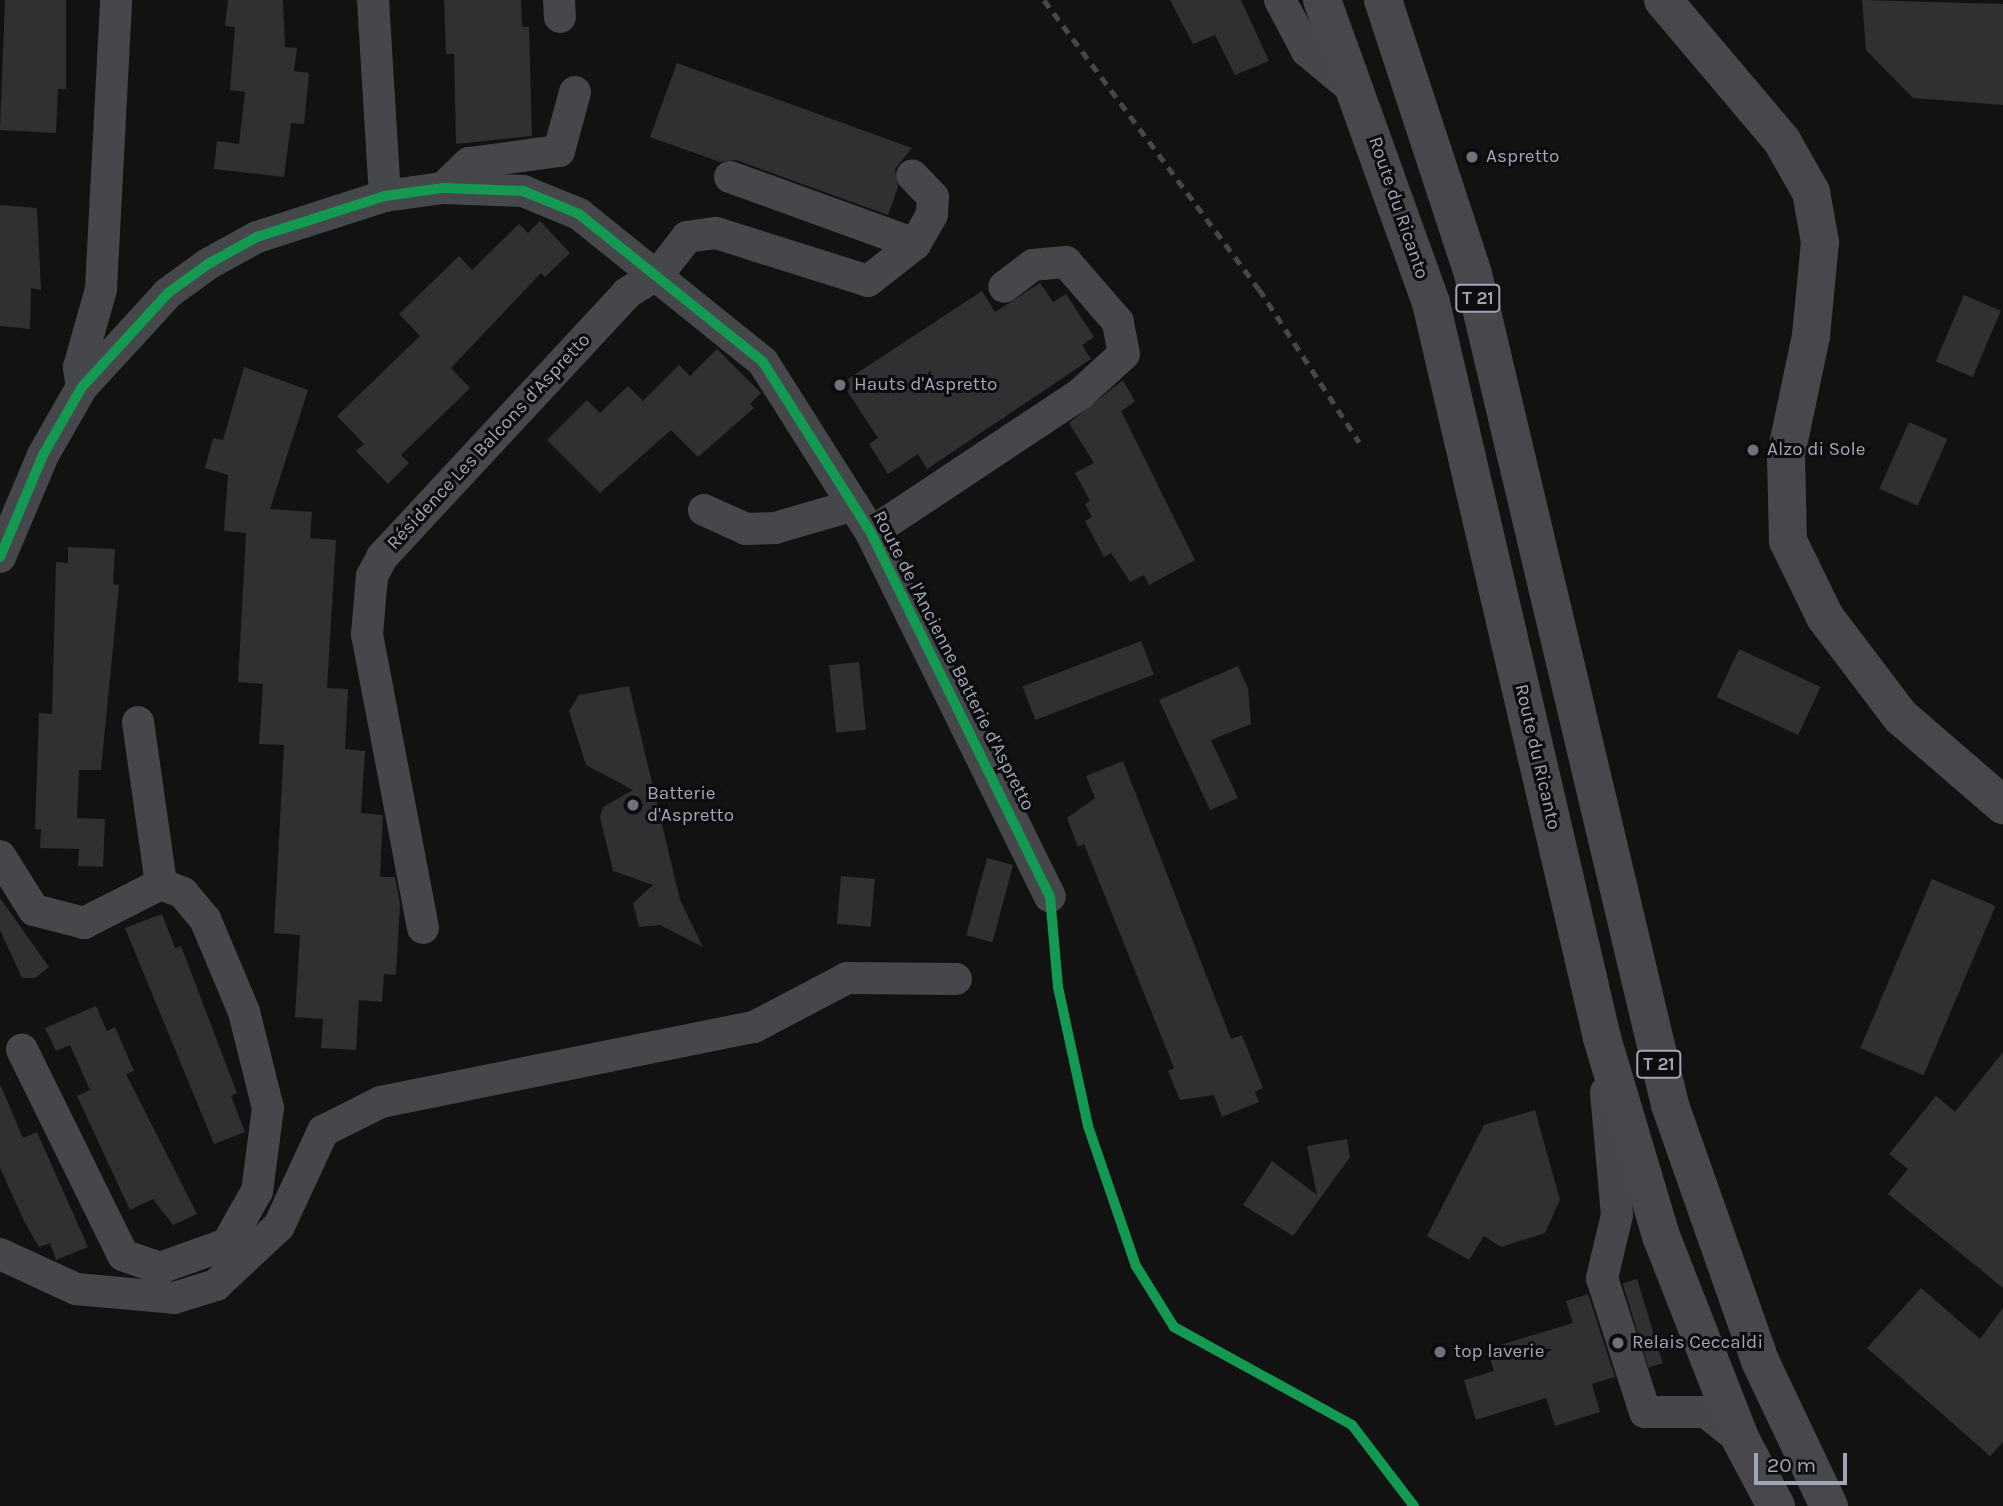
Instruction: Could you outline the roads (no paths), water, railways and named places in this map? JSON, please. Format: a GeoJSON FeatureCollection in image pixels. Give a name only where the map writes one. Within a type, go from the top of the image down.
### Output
{"type":"FeatureCollection","features":[{"type":"Feature","properties":{"kind":"main road","name":"Route du Ricanto"},"geometry":{"type":"LineString","coordinates":[[1322,0],[1431,303],[1602,1038],[1661,1236],[1741,1440],[1776,1506]]}},
{"type":"Feature","properties":{"kind":"main road","name":"T 21"},"geometry":{"type":"LineString","coordinates":[[1383,0],[1473,274],[1670,1105],[1760,1361],[1829,1506]]}},
{"type":"Feature","properties":{"kind":"main road"},"geometry":{"type":"LineString","coordinates":[[1663,0],[1782,141],[1811,192],[1820,242],[1811,336],[1786,455],[1788,541],[1825,617],[1901,717],[2003,804]]}},
{"type":"Feature","properties":{"kind":"street"},"geometry":{"type":"LineString","coordinates":[[82,387],[79,366],[101,289],[116,0]]}},
{"type":"Feature","properties":{"kind":"street"},"geometry":{"type":"LineString","coordinates":[[373,0],[385,196]]}},
{"type":"Feature","properties":{"kind":"street"},"geometry":{"type":"LineString","coordinates":[[1280,0],[1307,51],[1354,90]]}},
{"type":"Feature","properties":{"kind":"street"},"geometry":{"type":"LineString","coordinates":[[443,188],[469,163],[559,151],[575,92]]}},
{"type":"Feature","properties":{"kind":"street"},"geometry":{"type":"LineString","coordinates":[[730,177],[915,244],[932,214],[933,197],[912,175]]}},
{"type":"Feature","properties":{"kind":"street","name":"Route de l'Ancienne Batterie d'Aspretto"},"geometry":{"type":"LineString","coordinates":[[0,557],[43,455],[82,387],[168,293],[208,264],[257,237],[385,196],[443,188],[523,191],[579,214],[660,272],[763,362],[871,533],[1050,896]]}},
{"type":"Feature","properties":{"kind":"street","name":"Résidence Les Balcons d'Aspretto"},"geometry":{"type":"LineString","coordinates":[[423,928],[371,670],[367,602],[372,576],[382,557],[627,293],[660,272],[687,237],[698,233],[716,233],[853,280],[884,272],[915,244]]}},
{"type":"Feature","properties":{"kind":"street"},"geometry":{"type":"LineString","coordinates":[[871,533],[1080,394],[1124,354],[1118,322],[1066,262],[1033,265],[1004,287]]}},
{"type":"Feature","properties":{"kind":"street"},"geometry":{"type":"LineString","coordinates":[[704,510],[746,529],[775,528],[854,505]]}},
{"type":"Feature","properties":{"kind":"street"},"geometry":{"type":"LineString","coordinates":[[138,722],[161,884]]}},
{"type":"Feature","properties":{"kind":"street"},"geometry":{"type":"LineString","coordinates":[[0,856],[34,910],[84,923],[161,884],[183,893],[205,919],[244,1012],[268,1108],[257,1191],[228,1244],[160,1268],[123,1255],[22,1050]]}},
{"type":"Feature","properties":{"kind":"street"},"geometry":{"type":"LineString","coordinates":[[0,1254],[76,1289],[174,1298],[216,1286],[279,1226],[323,1131],[381,1102],[754,1027],[847,978],[956,979]]}},
{"type":"Feature","properties":{"kind":"street"},"geometry":{"type":"LineString","coordinates":[[1602,1038],[1617,1215],[1602,1278],[1645,1412],[1706,1412],[1741,1440]]}},
{"type":"Feature","properties":{"kind":"railway"},"geometry":{"type":"LineString","coordinates":[[1044,0],[1259,289],[1359,442]]}},
{"type":"Feature","properties":{"kind":"place","name":"Aspretto"},"geometry":{"type":"Point","coordinates":[1472,157]}},
{"type":"Feature","properties":{"kind":"place","name":"Hauts d'Aspretto"},"geometry":{"type":"Point","coordinates":[840,385]}},
{"type":"Feature","properties":{"kind":"place","name":"Alzo di Sole"},"geometry":{"type":"Point","coordinates":[1753,450]}},
{"type":"Feature","properties":{"kind":"place","name":"Batterie d'Aspretto"},"geometry":{"type":"Point","coordinates":[633,805]}},
{"type":"Feature","properties":{"kind":"place","name":"Relais Ceccaldi"},"geometry":{"type":"Point","coordinates":[1618,1343]}},
{"type":"Feature","properties":{"kind":"place","name":"top laverie"},"geometry":{"type":"Point","coordinates":[1440,1352]}}]}
